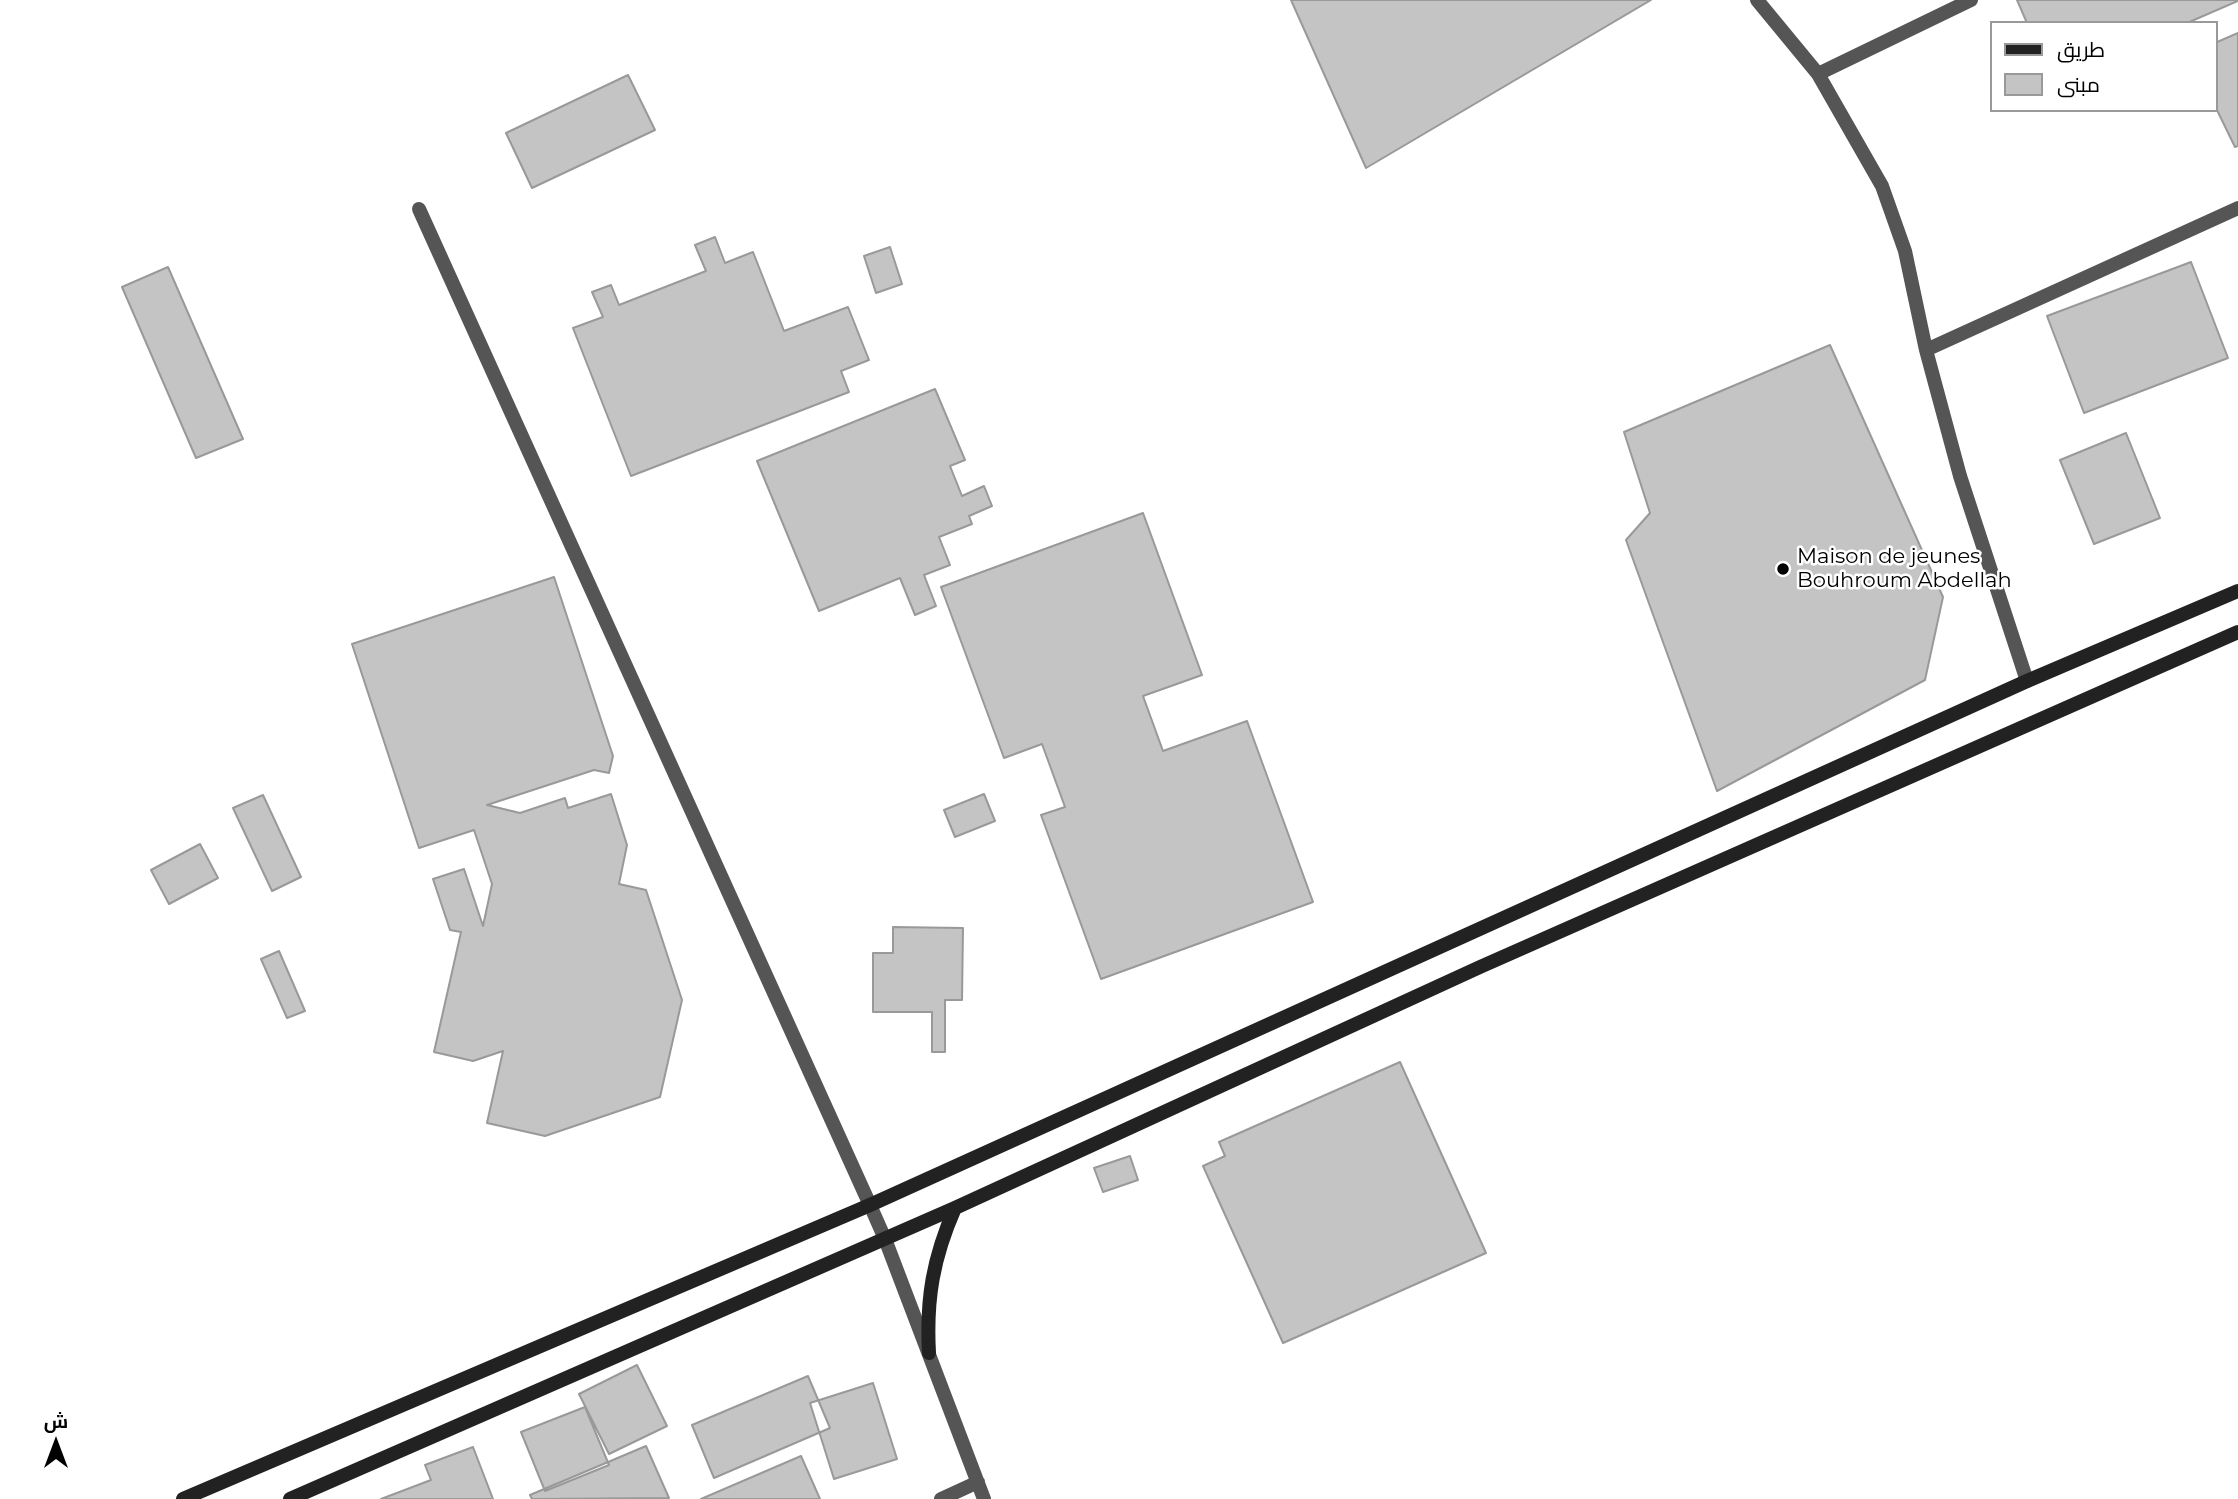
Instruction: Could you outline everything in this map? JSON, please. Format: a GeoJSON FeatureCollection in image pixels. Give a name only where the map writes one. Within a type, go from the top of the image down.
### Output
{"type":"FeatureCollection","features":[{"type":"Feature","properties":{"kind":"main road"},"geometry":{"type":"LineString","coordinates":[[183,1499],[870,1205],[2027,681],[2238,591]]}},
{"type":"Feature","properties":{"kind":"main road"},"geometry":{"type":"LineString","coordinates":[[290,1499],[955,1208],[1480,967],[2238,632]]}},
{"type":"Feature","properties":{"kind":"main road"},"geometry":{"type":"LineString","coordinates":[[929,1353],[928,1313],[934,1264],[955,1208]]}},
{"type":"Feature","properties":{"kind":"street"},"geometry":{"type":"LineString","coordinates":[[1757,0],[1818,74],[1882,186],[1905,251],[1926,350],[1963,488],[2027,681]]}},
{"type":"Feature","properties":{"kind":"street"},"geometry":{"type":"LineString","coordinates":[[1818,74],[1971,0]]}},
{"type":"Feature","properties":{"kind":"street"},"geometry":{"type":"LineString","coordinates":[[1926,350],[2238,208]]}},
{"type":"Feature","properties":{"kind":"street"},"geometry":{"type":"LineString","coordinates":[[419,209],[885,1239],[984,1499]]}},
{"type":"Feature","properties":{"kind":"street"},"geometry":{"type":"LineString","coordinates":[[941,1499],[978,1482]]}},
{"type":"Feature","properties":{"kind":"building"},"geometry":{"type":"Polygon","coordinates":[[[1291,0],[1651,0],[1366,168],[1291,0]]]}},
{"type":"Feature","properties":{"kind":"building"},"geometry":{"type":"Polygon","coordinates":[[[2017,0],[2238,0],[2192,21],[2026,21],[2017,0]]]}},
{"type":"Feature","properties":{"kind":"building"},"geometry":{"type":"Polygon","coordinates":[[[2238,33],[2238,146],[2235,147],[2217,110],[2217,42],[2238,33]]]}},
{"type":"Feature","properties":{"kind":"building"},"geometry":{"type":"Polygon","coordinates":[[[628,75],[655,130],[532,188],[506,133],[628,75]]]}},
{"type":"Feature","properties":{"kind":"building"},"geometry":{"type":"Polygon","coordinates":[[[715,237],[725,263],[753,252],[784,331],[848,307],[869,360],[841,371],[849,392],[631,476],[573,328],[603,317],[592,292],[611,285],[619,305],[706,271],[695,245],[715,237]]]}},
{"type":"Feature","properties":{"kind":"building"},"geometry":{"type":"Polygon","coordinates":[[[890,247],[902,284],[876,293],[864,256],[890,247]]]}},
{"type":"Feature","properties":{"kind":"building"},"geometry":{"type":"Polygon","coordinates":[[[2191,262],[2228,358],[2084,413],[2047,316],[2191,262]]]}},
{"type":"Feature","properties":{"kind":"building"},"geometry":{"type":"Polygon","coordinates":[[[168,267],[243,439],[196,458],[122,287],[168,267]]]}},
{"type":"Feature","properties":{"kind":"building","name":"Maison de jeunes Bouhroum Abdellah"},"geometry":{"type":"Polygon","coordinates":[[[1830,345],[1943,597],[1925,680],[1717,791],[1626,540],[1650,513],[1624,432],[1830,345]]]}},
{"type":"Feature","properties":{"kind":"building"},"geometry":{"type":"Polygon","coordinates":[[[935,389],[965,460],[950,466],[962,496],[984,486],[992,506],[969,516],[972,524],[939,537],[950,565],[924,575],[936,606],[915,615],[900,578],[819,611],[757,461],[935,389]]]}},
{"type":"Feature","properties":{"kind":"building"},"geometry":{"type":"Polygon","coordinates":[[[2126,433],[2160,518],[2094,544],[2060,460],[2126,433]]]}},
{"type":"Feature","properties":{"kind":"building"},"geometry":{"type":"Polygon","coordinates":[[[1143,513],[1202,675],[1143,696],[1163,751],[1247,721],[1313,902],[1101,979],[1041,815],[1065,807],[1042,744],[1004,758],[941,587],[1143,513]]]}},
{"type":"Feature","properties":{"kind":"building"},"geometry":{"type":"Polygon","coordinates":[[[554,577],[613,756],[609,773],[594,770],[487,805],[520,813],[565,798],[568,808],[611,794],[627,845],[619,884],[646,890],[682,1000],[660,1097],[545,1136],[487,1123],[503,1051],[473,1061],[434,1052],[461,932],[450,930],[433,879],[464,869],[483,926],[492,884],[474,830],[419,848],[352,644],[554,577]]]}},
{"type":"Feature","properties":{"kind":"building"},"geometry":{"type":"Polygon","coordinates":[[[984,794],[995,821],[955,837],[944,810],[984,794]]]}},
{"type":"Feature","properties":{"kind":"building"},"geometry":{"type":"Polygon","coordinates":[[[263,795],[301,877],[272,891],[233,808],[263,795]]]}},
{"type":"Feature","properties":{"kind":"building"},"geometry":{"type":"Polygon","coordinates":[[[200,844],[218,878],[169,904],[151,870],[200,844]]]}},
{"type":"Feature","properties":{"kind":"building"},"geometry":{"type":"Polygon","coordinates":[[[893,927],[963,928],[962,1000],[945,1000],[945,1052],[932,1052],[932,1012],[873,1012],[873,953],[893,953],[893,927]]]}},
{"type":"Feature","properties":{"kind":"building"},"geometry":{"type":"Polygon","coordinates":[[[279,951],[305,1011],[287,1018],[261,959],[279,951]]]}},
{"type":"Feature","properties":{"kind":"building"},"geometry":{"type":"Polygon","coordinates":[[[1400,1062],[1486,1253],[1283,1343],[1203,1166],[1225,1156],[1219,1142],[1400,1062]]]}},
{"type":"Feature","properties":{"kind":"building"},"geometry":{"type":"Polygon","coordinates":[[[1130,1156],[1138,1180],[1103,1192],[1094,1168],[1130,1156]]]}},
{"type":"Feature","properties":{"kind":"building"},"geometry":{"type":"Polygon","coordinates":[[[637,1365],[667,1426],[609,1454],[579,1394],[637,1365]]]}},
{"type":"Feature","properties":{"kind":"building"},"geometry":{"type":"Polygon","coordinates":[[[808,1376],[830,1428],[714,1478],[692,1425],[808,1376]]]}},
{"type":"Feature","properties":{"kind":"building"},"geometry":{"type":"Polygon","coordinates":[[[873,1383],[897,1459],[834,1479],[810,1403],[873,1383]]]}},
{"type":"Feature","properties":{"kind":"building"},"geometry":{"type":"Polygon","coordinates":[[[585,1407],[609,1465],[545,1491],[521,1432],[585,1407]]]}},
{"type":"Feature","properties":{"kind":"building"},"geometry":{"type":"Polygon","coordinates":[[[646,1446],[669,1498],[532,1499],[530,1495],[646,1446]]]}},
{"type":"Feature","properties":{"kind":"building"},"geometry":{"type":"Polygon","coordinates":[[[473,1447],[493,1499],[381,1499],[431,1480],[425,1465],[473,1447]]]}},
{"type":"Feature","properties":{"kind":"building"},"geometry":{"type":"Polygon","coordinates":[[[801,1456],[820,1499],[701,1499],[801,1456]]]}},
{"type":"Feature","properties":{"kind":"place","name":"Maison de jeunes Bouhroum Abdellah"},"geometry":{"type":"Point","coordinates":[1783,569]}}]}
